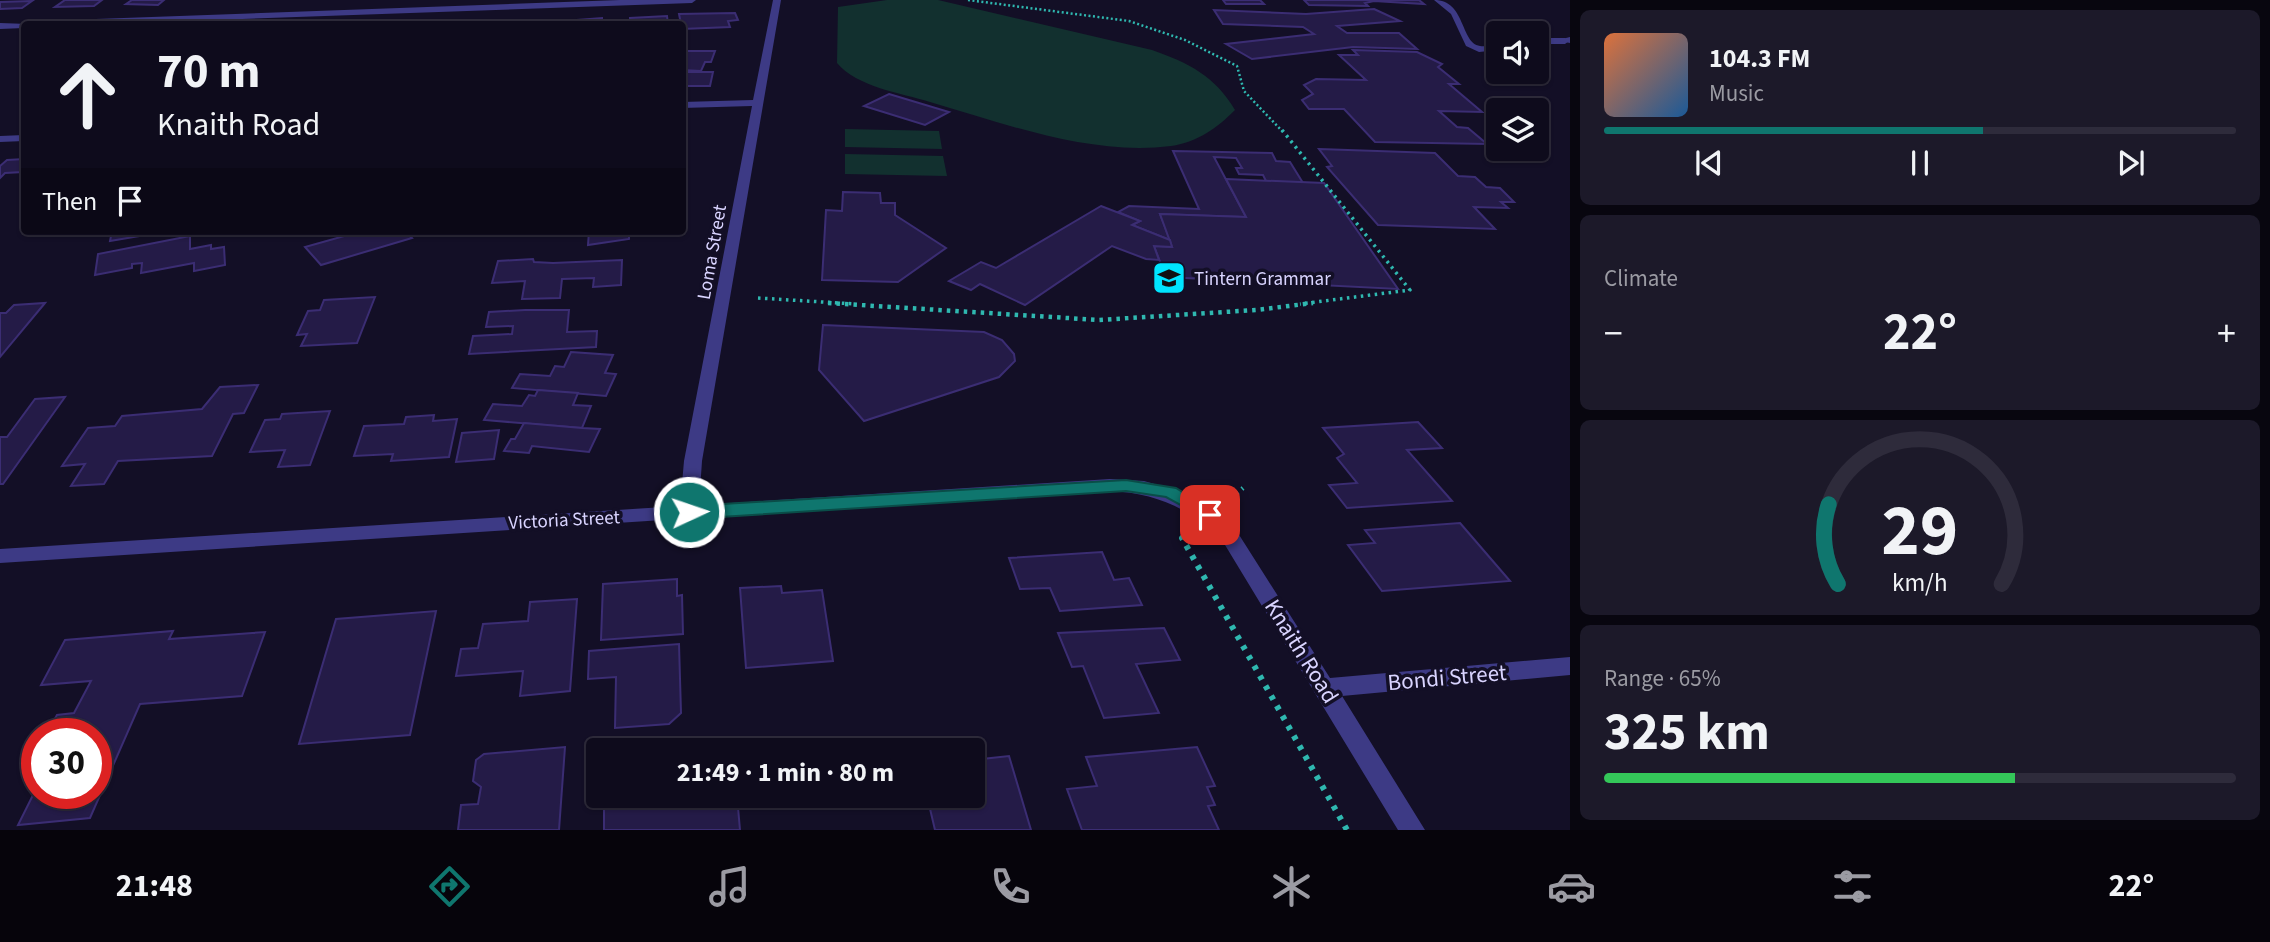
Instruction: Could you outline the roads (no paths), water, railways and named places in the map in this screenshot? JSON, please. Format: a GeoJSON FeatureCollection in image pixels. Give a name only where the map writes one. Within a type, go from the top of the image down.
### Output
{"type":"FeatureCollection","features":[{"type":"Feature","properties":{"kind":"street"},"geometry":{"type":"LineString","coordinates":[[122,21],[692,0]]}},
{"type":"Feature","properties":{"kind":"street","name":"Loma Street"},"geometry":{"type":"LineString","coordinates":[[689,512],[694,461],[756,103],[777,0]]}},
{"type":"Feature","properties":{"kind":"street"},"geometry":{"type":"LineString","coordinates":[[0,26],[21,25]]}},
{"type":"Feature","properties":{"kind":"street"},"geometry":{"type":"LineString","coordinates":[[686,106],[756,103]]}},
{"type":"Feature","properties":{"kind":"street"},"geometry":{"type":"LineString","coordinates":[[0,139],[21,138]]}},
{"type":"Feature","properties":{"kind":"street","name":"Victoria Street"},"geometry":{"type":"LineString","coordinates":[[0,556],[1110,485],[1170,492]]}},
{"type":"Feature","properties":{"kind":"street","name":"Knaith Road"},"geometry":{"type":"LineString","coordinates":[[1170,492],[1210,515],[1229,535],[1412,830]]}},
{"type":"Feature","properties":{"kind":"street","name":"Bondi Street"},"geometry":{"type":"LineString","coordinates":[[1325,688],[1570,666]]}},
{"type":"Feature","properties":{"kind":"lane"},"geometry":{"type":"LineString","coordinates":[[1438,0],[1454,13],[1469,44],[1479,49],[1486,48]]}},
{"type":"Feature","properties":{"kind":"lane"},"geometry":{"type":"LineString","coordinates":[[1549,41],[1567,41]]}},
{"type":"Feature","properties":{"kind":"place","name":"Tintern Grammar"},"geometry":{"type":"Point","coordinates":[1169,278]}}]}
